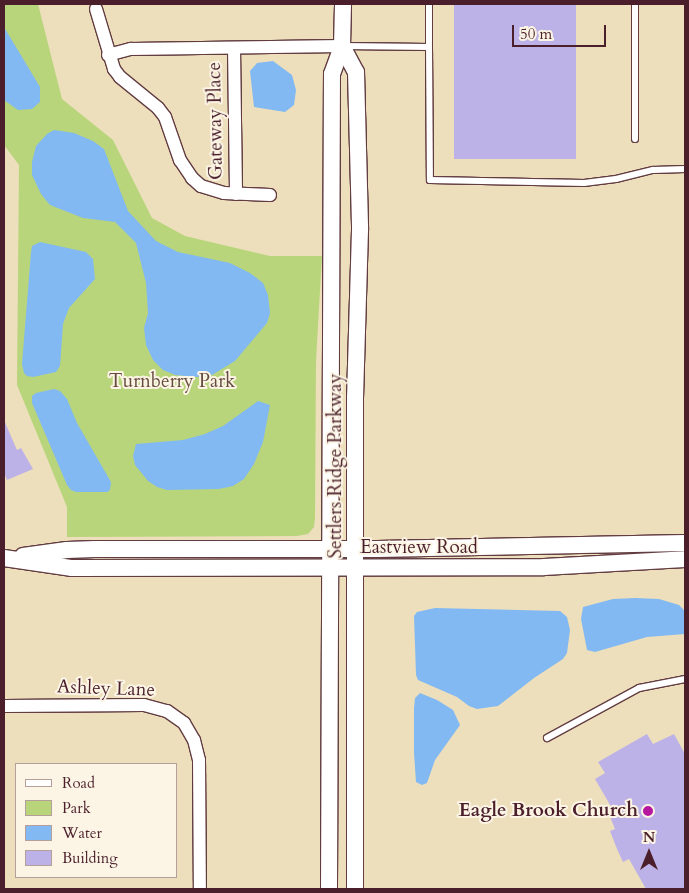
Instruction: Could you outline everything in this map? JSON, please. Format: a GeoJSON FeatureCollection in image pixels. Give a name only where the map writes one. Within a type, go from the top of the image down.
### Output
{"type":"FeatureCollection","features":[{"type":"Feature","properties":{"kind":"street","name":"Settlers Ridge Parkway"},"geometry":{"type":"LineString","coordinates":[[329,889],[332,74],[342,46],[343,4]]}},
{"type":"Feature","properties":{"kind":"street","name":"Gateway Place"},"geometry":{"type":"LineString","coordinates":[[96,9],[108,55],[120,77],[162,112],[180,160],[192,178],[201,186],[212,191],[270,195]]}},
{"type":"Feature","properties":{"kind":"street","name":"Settlers Ridge Parkway"},"geometry":{"type":"LineString","coordinates":[[342,46],[356,72],[360,230],[355,397],[355,889]]}},
{"type":"Feature","properties":{"kind":"street","name":"Gateway Place"},"geometry":{"type":"LineString","coordinates":[[108,55],[131,49],[342,46]]}},
{"type":"Feature","properties":{"kind":"street","name":"Gateway Place"},"geometry":{"type":"LineString","coordinates":[[234,48],[236,194]]}},
{"type":"Feature","properties":{"kind":"street","name":"Eastview Road"},"geometry":{"type":"LineString","coordinates":[[4,558],[67,550],[356,549],[685,543]]}},
{"type":"Feature","properties":{"kind":"street","name":"Eastview Road"},"geometry":{"type":"LineString","coordinates":[[4,558],[72,568],[544,567],[685,559]]}},
{"type":"Feature","properties":{"kind":"street","name":"Ashley Lane"},"geometry":{"type":"LineString","coordinates":[[4,706],[144,705],[168,711],[184,723],[194,740],[199,760],[200,889]]}},
{"type":"Feature","properties":{"kind":"lane"},"geometry":{"type":"LineString","coordinates":[[429,4],[430,180],[584,183],[616,179],[653,170],[685,169]]}},
{"type":"Feature","properties":{"kind":"lane"},"geometry":{"type":"LineString","coordinates":[[635,4],[635,139]]}},
{"type":"Feature","properties":{"kind":"lane"},"geometry":{"type":"LineString","coordinates":[[342,46],[429,47]]}},
{"type":"Feature","properties":{"kind":"lane"},"geometry":{"type":"LineString","coordinates":[[547,738],[639,688],[685,679]]}},
{"type":"Feature","properties":{"kind":"green space","name":"Turnberry Park"},"geometry":{"type":"Polygon","coordinates":[[[4,4],[38,4],[62,99],[113,140],[152,218],[185,236],[270,256],[322,256],[316,361],[315,518],[314,527],[308,534],[297,536],[67,537],[67,507],[17,385],[19,165],[4,145],[4,4]]]}},
{"type":"Feature","properties":{"kind":"water"},"geometry":{"type":"Polygon","coordinates":[[[4,27],[40,87],[40,102],[32,109],[18,110],[4,100],[4,27]]]}},
{"type":"Feature","properties":{"kind":"water"},"geometry":{"type":"Polygon","coordinates":[[[273,61],[292,75],[296,90],[294,105],[285,112],[254,107],[250,71],[257,63],[273,61]]]}},
{"type":"Feature","properties":{"kind":"water"},"geometry":{"type":"Polygon","coordinates":[[[54,130],[74,133],[93,141],[104,149],[128,211],[156,241],[178,252],[230,263],[250,273],[263,283],[268,295],[270,313],[267,323],[235,361],[212,375],[197,377],[175,375],[163,370],[153,360],[146,345],[144,328],[148,313],[146,283],[136,243],[115,222],[83,218],[50,205],[41,194],[32,175],[32,162],[36,146],[47,134],[54,130]]]}},
{"type":"Feature","properties":{"kind":"water"},"geometry":{"type":"Polygon","coordinates":[[[40,242],[86,252],[93,259],[95,279],[69,308],[63,324],[60,366],[56,372],[33,377],[27,376],[24,373],[22,364],[31,252],[32,246],[40,242]]]}},
{"type":"Feature","properties":{"kind":"water"},"geometry":{"type":"Polygon","coordinates":[[[54,389],[60,391],[67,399],[77,423],[111,482],[110,490],[107,492],[76,492],[67,485],[32,403],[32,396],[36,393],[54,389]]]}},
{"type":"Feature","properties":{"kind":"water"},"geometry":{"type":"Polygon","coordinates":[[[258,401],[270,405],[263,442],[254,464],[244,479],[233,486],[219,489],[167,490],[157,487],[148,481],[135,465],[133,456],[136,444],[183,440],[205,434],[223,426],[258,401]]]}},
{"type":"Feature","properties":{"kind":"water"},"geometry":{"type":"Polygon","coordinates":[[[613,599],[659,599],[679,605],[685,611],[685,634],[647,637],[595,652],[587,650],[581,619],[583,607],[613,599]]]}},
{"type":"Feature","properties":{"kind":"water"},"geometry":{"type":"Polygon","coordinates":[[[435,608],[560,611],[567,617],[570,630],[567,653],[563,659],[534,678],[498,706],[477,709],[469,706],[457,697],[418,680],[416,675],[414,616],[417,612],[435,608]]]}},
{"type":"Feature","properties":{"kind":"water"},"geometry":{"type":"Polygon","coordinates":[[[420,693],[437,700],[453,710],[460,725],[435,760],[427,783],[422,785],[416,782],[414,753],[415,698],[420,693]]]}},
{"type":"Feature","properties":{"kind":"building"},"geometry":{"type":"Polygon","coordinates":[[[454,4],[576,4],[576,159],[454,159],[454,4]]]}},
{"type":"Feature","properties":{"kind":"building"},"geometry":{"type":"Polygon","coordinates":[[[4,420],[17,450],[21,448],[33,469],[7,480],[4,473],[4,420]]]}},
{"type":"Feature","properties":{"kind":"building","name":"Eagle Brook Church"},"geometry":{"type":"Polygon","coordinates":[[[647,734],[653,744],[674,734],[685,754],[685,889],[646,889],[629,859],[623,862],[610,831],[615,829],[608,812],[613,810],[595,779],[605,773],[598,762],[647,734]]]}},
{"type":"Feature","properties":{"kind":"place","name":"Eagle Brook Church"},"geometry":{"type":"Point","coordinates":[648,811]}}]}
